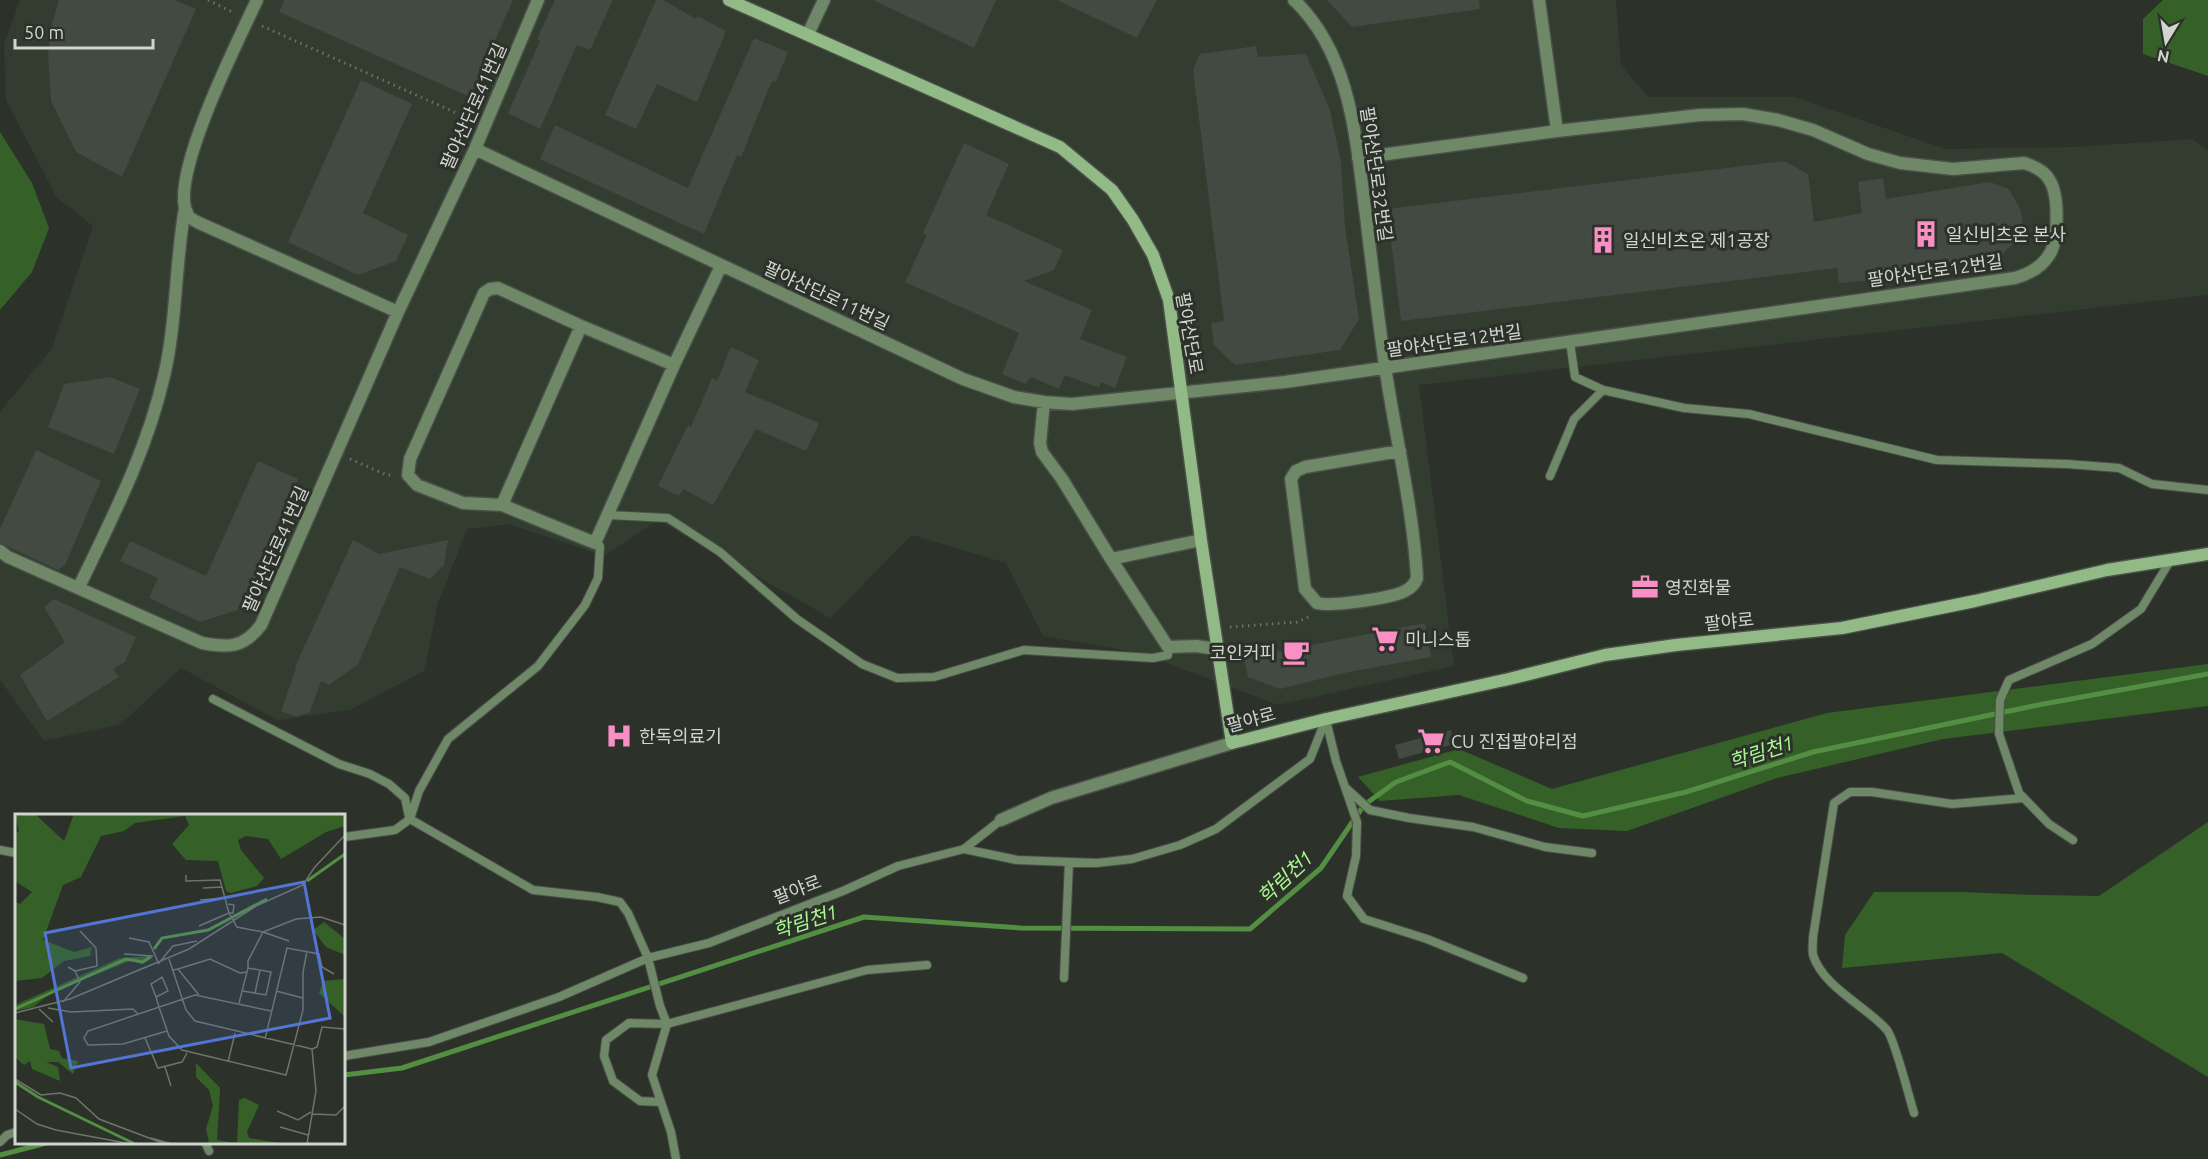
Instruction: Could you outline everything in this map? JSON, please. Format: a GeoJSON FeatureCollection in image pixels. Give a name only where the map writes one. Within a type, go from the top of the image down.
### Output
{"type":"FeatureCollection","features":[{"type":"Feature","properties":{"kind":"street"},"geometry":{"type":"LineString","coordinates":[[257,0],[204,118],[184,188],[182,198],[184,208],[189,217],[197,222],[398,312]]}},
{"type":"Feature","properties":{"kind":"street","name":"팔야산단로41번길"},"geometry":{"type":"LineString","coordinates":[[0,551],[8,557],[202,643],[224,648],[242,643],[254,635],[261,625],[398,312],[475,149],[538,0]]}},
{"type":"Feature","properties":{"kind":"street","name":"팔야산단로"},"geometry":{"type":"LineString","coordinates":[[729,0],[1060,147],[1112,190],[1133,220],[1154,255],[1169,300],[1201,540],[1232,743]]}},
{"type":"Feature","properties":{"kind":"street"},"geometry":{"type":"LineString","coordinates":[[808,34],[824,0]]}},
{"type":"Feature","properties":{"kind":"street","name":"팔야산단로32번길"},"geometry":{"type":"LineString","coordinates":[[1294,0],[1323,36],[1351,109],[1385,368],[1400,451],[1416,568],[1415,583],[1403,593],[1338,604]]}},
{"type":"Feature","properties":{"kind":"street"},"geometry":{"type":"LineString","coordinates":[[1539,0],[1557,131]]}},
{"type":"Feature","properties":{"kind":"street","name":"팔야산단로12번길"},"geometry":{"type":"LineString","coordinates":[[1182,393],[1286,382],[2015,278],[2042,265],[2051,252],[2057,231],[2054,192],[2050,182],[2034,166],[2024,163],[1953,169],[1900,163],[1868,154],[1814,130],[1778,120],[1743,114],[1700,115],[1557,131],[1358,158]]}},
{"type":"Feature","properties":{"kind":"street","name":"팔야산단로11번길"},"geometry":{"type":"LineString","coordinates":[[475,149],[963,379],[1014,397],[1072,404],[1182,393]]}},
{"type":"Feature","properties":{"kind":"street"},"geometry":{"type":"LineString","coordinates":[[79,587],[134,470],[152,423],[166,362],[184,208]]}},
{"type":"Feature","properties":{"kind":"street"},"geometry":{"type":"LineString","coordinates":[[674,365],[498,288],[490,289],[484,293],[410,459],[408,475],[417,485],[463,503],[502,505],[595,543],[721,266]]}},
{"type":"Feature","properties":{"kind":"street"},"geometry":{"type":"LineString","coordinates":[[502,505],[581,326]]}},
{"type":"Feature","properties":{"kind":"street"},"geometry":{"type":"LineString","coordinates":[[1044,402],[1040,443],[1042,452],[1062,479],[1168,647],[1196,646],[1217,649]]}},
{"type":"Feature","properties":{"kind":"street"},"geometry":{"type":"LineString","coordinates":[[1338,604],[1317,603],[1305,589],[1291,479],[1296,471],[1305,466],[1400,451]]}},
{"type":"Feature","properties":{"kind":"street"},"geometry":{"type":"LineString","coordinates":[[1111,559],[1201,540]]}},
{"type":"Feature","properties":{"kind":"street","name":"팔야로"},"geometry":{"type":"LineString","coordinates":[[1001,820],[1052,798],[1232,743],[1326,718],[1509,680],[1605,655],[1842,627],[1975,601],[2107,570],[2208,555]]}},
{"type":"Feature","properties":{"kind":"lane"},"geometry":{"type":"LineString","coordinates":[[1570,342],[1575,377],[1603,390],[1684,408],[1749,414],[1938,460],[2119,468],[2152,484],[2208,490]]}},
{"type":"Feature","properties":{"kind":"lane"},"geometry":{"type":"LineString","coordinates":[[1550,476],[1574,419],[1603,390]]}},
{"type":"Feature","properties":{"kind":"lane"},"geometry":{"type":"LineString","coordinates":[[608,515],[668,518],[720,552],[796,619],[862,664],[897,678],[934,677],[1024,650],[1152,658],[1168,655],[1168,647]]}},
{"type":"Feature","properties":{"kind":"lane"},"geometry":{"type":"LineString","coordinates":[[345,837],[395,831],[410,819],[419,791],[448,740],[538,666],[585,605],[598,578],[600,546],[595,543]]}},
{"type":"Feature","properties":{"kind":"lane"},"geometry":{"type":"LineString","coordinates":[[2073,840],[2049,824],[2019,793],[1999,734],[2000,700],[2009,680],[2092,644],[2141,609],[2169,561]]}},
{"type":"Feature","properties":{"kind":"lane"},"geometry":{"type":"LineString","coordinates":[[213,699],[339,764],[370,774],[389,784],[405,798],[410,819],[533,890],[597,897],[620,902],[628,913],[648,958],[667,1024],[652,1075],[676,1159],[683,1159]]}},
{"type":"Feature","properties":{"kind":"lane"},"geometry":{"type":"LineString","coordinates":[[1326,718],[1336,761],[1357,822],[1356,856],[1347,896],[1364,919],[1427,939],[1523,978]]}},
{"type":"Feature","properties":{"kind":"lane"},"geometry":{"type":"LineString","coordinates":[[964,849],[1017,860],[1097,863],[1132,859],[1180,845],[1216,829],[1310,759],[1326,718]]}},
{"type":"Feature","properties":{"kind":"lane"},"geometry":{"type":"LineString","coordinates":[[1346,788],[1370,810],[1473,827],[1545,847],[1592,854]]}},
{"type":"Feature","properties":{"kind":"lane"},"geometry":{"type":"LineString","coordinates":[[1914,1113],[1888,1032],[1859,1004],[1834,985],[1822,971],[1813,955],[1813,937],[1834,803],[1850,792],[1872,792],[1952,804],[2024,798]]}},
{"type":"Feature","properties":{"kind":"lane","name":"팔야로"},"geometry":{"type":"LineString","coordinates":[[345,1056],[429,1042],[559,997],[648,958],[709,943],[843,891],[897,866],[964,849],[1001,820]]}},
{"type":"Feature","properties":{"kind":"lane"},"geometry":{"type":"LineString","coordinates":[[0,850],[15,853]]}},
{"type":"Feature","properties":{"kind":"lane"},"geometry":{"type":"LineString","coordinates":[[1064,978],[1069,862]]}},
{"type":"Feature","properties":{"kind":"lane"},"geometry":{"type":"LineString","coordinates":[[660,1102],[640,1101],[613,1081],[604,1056],[606,1040],[629,1023],[667,1024],[867,970],[927,965]]}},
{"type":"Feature","properties":{"kind":"lane"},"geometry":{"type":"LineString","coordinates":[[0,1142],[7,1135],[15,1132]]}},
{"type":"Feature","properties":{"kind":"lane"},"geometry":{"type":"LineString","coordinates":[[206,1144],[209,1151]]}},
{"type":"Feature","properties":{"kind":"path"},"geometry":{"type":"LineString","coordinates":[[208,0],[484,126]]}},
{"type":"Feature","properties":{"kind":"path"},"geometry":{"type":"LineString","coordinates":[[337,453],[387,475],[408,475]]}},
{"type":"Feature","properties":{"kind":"path"},"geometry":{"type":"LineString","coordinates":[[1214,629],[1297,622],[1338,604]]}},
{"type":"Feature","properties":{"kind":"shaded area"},"geometry":{"type":"Polygon","coordinates":[[[20,0],[1616,0],[1621,65],[1648,97],[1794,97],[1946,149],[2073,147],[2192,139],[2208,150],[2208,295],[1419,385],[1454,666],[1278,705],[1141,653],[1043,636],[1006,563],[912,535],[830,618],[658,520],[604,556],[509,524],[467,529],[438,603],[424,671],[350,710],[277,720],[181,668],[121,724],[44,741],[0,680],[0,412],[52,348],[93,226],[57,198],[6,100],[4,44],[20,0]]]}},
{"type":"Feature","properties":{"kind":"green space"},"geometry":{"type":"Polygon","coordinates":[[[2163,0],[2208,0],[2208,76],[2143,54],[2143,19],[2163,0]]]}},
{"type":"Feature","properties":{"kind":"green space"},"geometry":{"type":"Polygon","coordinates":[[[0,132],[32,183],[49,228],[32,272],[0,310],[0,132]]]}},
{"type":"Feature","properties":{"kind":"green space"},"geometry":{"type":"Polygon","coordinates":[[[2208,664],[2208,706],[1943,739],[1777,778],[1627,831],[1559,828],[1459,795],[1380,801],[1358,777],[1459,749],[1552,789],[1827,713],[2208,664]]]}},
{"type":"Feature","properties":{"kind":"green space"},"geometry":{"type":"Polygon","coordinates":[[[2208,822],[2208,1077],[2002,953],[1842,968],[1845,935],[1874,892],[2099,896],[2208,822]]]}},
{"type":"Feature","properties":{"kind":"building"},"geometry":{"type":"Polygon","coordinates":[[[59,0],[175,0],[196,9],[122,177],[76,152],[51,101],[48,55],[50,31],[59,0]]]}},
{"type":"Feature","properties":{"kind":"building"},"geometry":{"type":"Polygon","coordinates":[[[284,0],[513,0],[470,97],[279,12],[284,0]]]}},
{"type":"Feature","properties":{"kind":"building"},"geometry":{"type":"Polygon","coordinates":[[[555,0],[613,0],[590,50],[577,45],[540,129],[508,113],[540,41],[537,39],[555,0]]]}},
{"type":"Feature","properties":{"kind":"building"},"geometry":{"type":"Polygon","coordinates":[[[656,0],[663,0],[696,19],[697,16],[726,31],[697,102],[657,84],[636,129],[605,115],[656,0]]]}},
{"type":"Feature","properties":{"kind":"building"},"geometry":{"type":"Polygon","coordinates":[[[873,0],[996,0],[974,48],[873,0]]]}},
{"type":"Feature","properties":{"kind":"building"},"geometry":{"type":"Polygon","coordinates":[[[1057,0],[1157,0],[1137,38],[1057,0]]]}},
{"type":"Feature","properties":{"kind":"building"},"geometry":{"type":"Polygon","coordinates":[[[1327,0],[1479,0],[1480,9],[1352,27],[1327,0]]]}},
{"type":"Feature","properties":{"kind":"building"},"geometry":{"type":"Polygon","coordinates":[[[754,38],[788,52],[776,82],[772,81],[741,157],[737,155],[704,234],[540,159],[555,125],[688,188],[754,38]]]}},
{"type":"Feature","properties":{"kind":"building"},"geometry":{"type":"Polygon","coordinates":[[[1256,46],[1258,57],[1306,54],[1330,110],[1341,162],[1345,227],[1359,319],[1340,350],[1235,365],[1214,345],[1211,323],[1224,321],[1193,70],[1200,54],[1256,46]]]}},
{"type":"Feature","properties":{"kind":"building"},"geometry":{"type":"Polygon","coordinates":[[[361,80],[412,104],[363,213],[408,235],[396,261],[358,275],[288,242],[361,80]]]}},
{"type":"Feature","properties":{"kind":"building"},"geometry":{"type":"Polygon","coordinates":[[[964,143],[1009,164],[986,215],[1063,250],[1054,270],[1024,281],[1092,310],[1080,339],[1127,357],[1115,388],[1101,382],[1099,388],[1065,375],[1059,389],[1031,377],[1025,384],[1002,374],[1019,333],[905,282],[927,235],[923,233],[964,143]]]}},
{"type":"Feature","properties":{"kind":"building","name":"일신비츠온 제1공장"},"geometry":{"type":"Polygon","coordinates":[[[1784,161],[1808,174],[1814,222],[1862,213],[1858,182],[1883,178],[1886,199],[1990,182],[2009,189],[2021,211],[2023,227],[2017,241],[1999,260],[1873,280],[1839,283],[1837,268],[1401,321],[1387,209],[1784,161]]]}},
{"type":"Feature","properties":{"kind":"building"},"geometry":{"type":"Polygon","coordinates":[[[731,347],[759,360],[745,392],[819,423],[806,451],[756,429],[713,505],[683,489],[679,496],[658,486],[688,425],[691,427],[712,378],[717,381],[731,347]]]}},
{"type":"Feature","properties":{"kind":"building"},"geometry":{"type":"Polygon","coordinates":[[[110,377],[140,389],[114,454],[48,427],[64,384],[110,377]]]}},
{"type":"Feature","properties":{"kind":"building"},"geometry":{"type":"Polygon","coordinates":[[[36,450],[101,481],[65,565],[58,570],[0,543],[0,529],[36,450]]]}},
{"type":"Feature","properties":{"kind":"building"},"geometry":{"type":"Polygon","coordinates":[[[258,461],[298,479],[263,555],[267,557],[244,608],[200,622],[149,598],[158,578],[120,561],[130,541],[206,576],[258,461]]]}},
{"type":"Feature","properties":{"kind":"building"},"geometry":{"type":"Polygon","coordinates":[[[353,540],[379,554],[448,540],[444,565],[430,579],[400,567],[358,664],[329,685],[321,681],[310,712],[296,717],[281,711],[295,667],[353,540]]]}},
{"type":"Feature","properties":{"kind":"building"},"geometry":{"type":"Polygon","coordinates":[[[54,599],[136,637],[125,662],[113,669],[119,677],[47,721],[20,675],[65,642],[44,607],[54,599]]]}},
{"type":"Feature","properties":{"kind":"building"},"geometry":{"type":"Polygon","coordinates":[[[1425,623],[1431,657],[1344,673],[1280,689],[1248,677],[1244,658],[1425,623]]]}},
{"type":"Feature","properties":{"kind":"building"},"geometry":{"type":"Polygon","coordinates":[[[1451,730],[1454,744],[1399,759],[1395,745],[1451,730]]]}},
{"type":"Feature","properties":{"kind":"waterway","name":"학림천1"},"geometry":{"type":"LineString","coordinates":[[345,1075],[402,1068],[864,917],[1021,928],[1250,929],[1321,868],[1364,805],[1396,782],[1450,762],[1527,801],[1583,816],[1686,792],[1813,752],[2038,705],[2208,674]]}},
{"type":"Feature","properties":{"kind":"waterway","name":"학림천1"},"geometry":{"type":"LineString","coordinates":[[0,1155],[42,1144]]}},
{"type":"Feature","properties":{"kind":"place","name":"일신비츠온 본사"},"geometry":{"type":"Point","coordinates":[1926,234]}},
{"type":"Feature","properties":{"kind":"place","name":"일신비츠온 제1공장"},"geometry":{"type":"Point","coordinates":[1603,240]}},
{"type":"Feature","properties":{"kind":"place","name":"영진화물"},"geometry":{"type":"Point","coordinates":[1645,587]}},
{"type":"Feature","properties":{"kind":"place","name":"미니스톱"},"geometry":{"type":"Point","coordinates":[1385,639]}},
{"type":"Feature","properties":{"kind":"place","name":"코인커피"},"geometry":{"type":"Point","coordinates":[1296,652]}},
{"type":"Feature","properties":{"kind":"place","name":"한독의료기"},"geometry":{"type":"Point","coordinates":[619,736]}},
{"type":"Feature","properties":{"kind":"place","name":"CU 진접팔야리점"},"geometry":{"type":"Point","coordinates":[1431,741]}}]}
